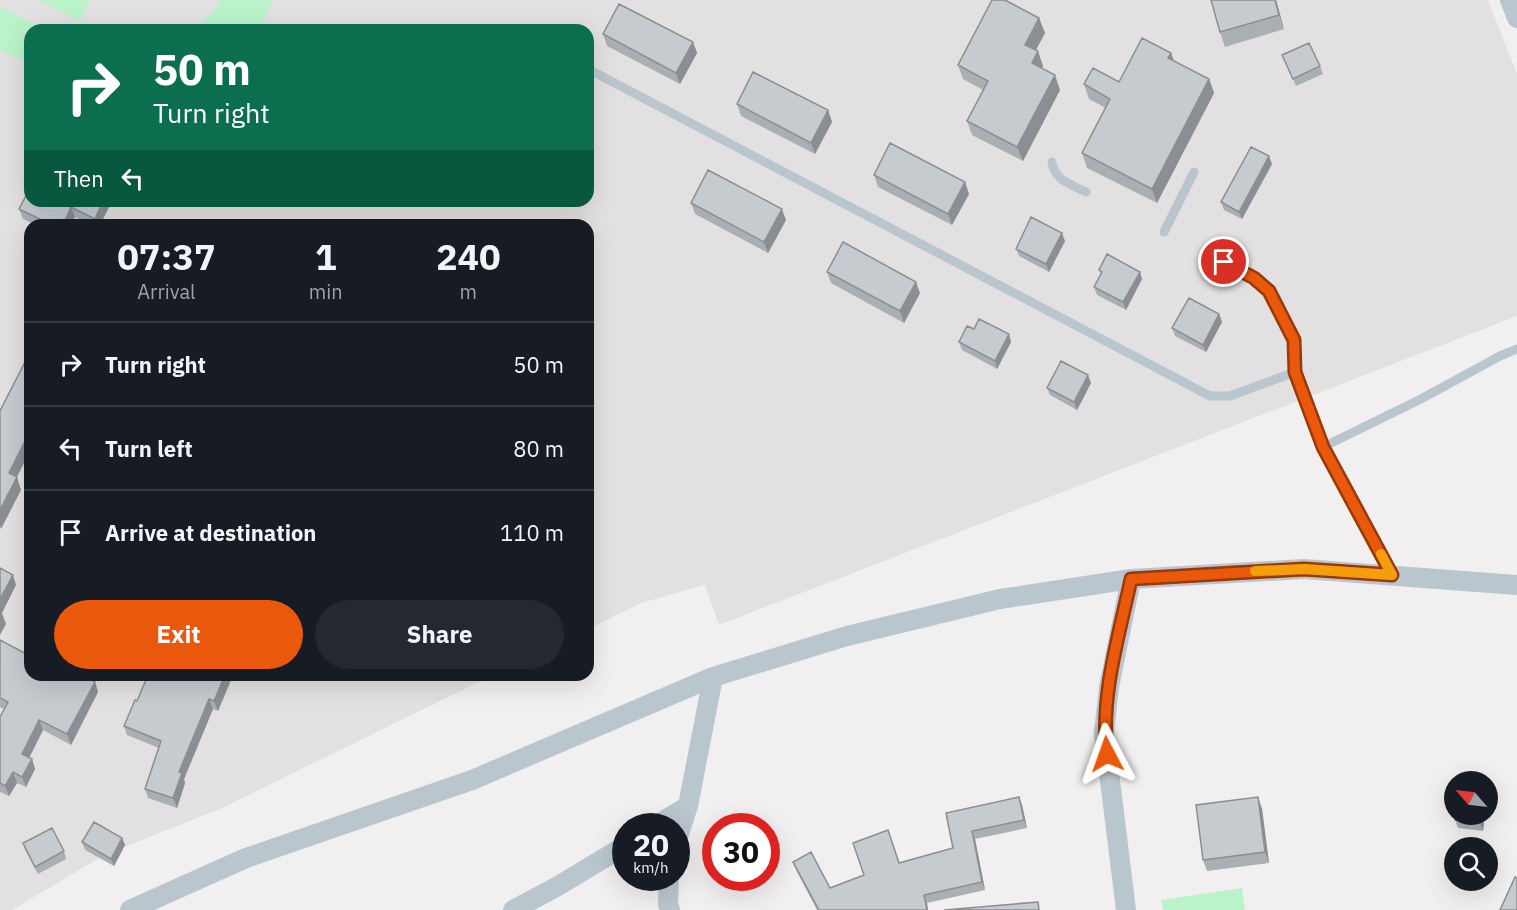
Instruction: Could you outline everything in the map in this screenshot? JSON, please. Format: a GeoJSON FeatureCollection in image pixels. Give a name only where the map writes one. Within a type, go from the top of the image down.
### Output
{"type":"FeatureCollection","features":[{"type":"Feature","properties":{"kind":"street"},"geometry":{"type":"LineString","coordinates":[[1510,0],[1517,18]]}},
{"type":"Feature","properties":{"kind":"street"},"geometry":{"type":"LineString","coordinates":[[130,910],[246,858],[472,780],[712,676],[847,636],[989,602],[1131,579],[1304,569],[1517,585]]}},
{"type":"Feature","properties":{"kind":"street"},"geometry":{"type":"LineString","coordinates":[[1126,910],[1104,732],[1109,687],[1131,579]]}},
{"type":"Feature","properties":{"kind":"street"},"geometry":{"type":"LineString","coordinates":[[686,813],[712,676]]}},
{"type":"Feature","properties":{"kind":"street"},"geometry":{"type":"LineString","coordinates":[[676,813],[688,806]]}},
{"type":"Feature","properties":{"kind":"street"},"geometry":{"type":"LineString","coordinates":[[513,910],[612,853]]}},
{"type":"Feature","properties":{"kind":"street"},"geometry":{"type":"LineString","coordinates":[[668,891],[670,910]]}},
{"type":"Feature","properties":{"kind":"lane"},"geometry":{"type":"LineString","coordinates":[[594,72],[1210,396],[1230,396],[1295,372]]}},
{"type":"Feature","properties":{"kind":"lane"},"geometry":{"type":"LineString","coordinates":[[1052,162],[1055,172],[1062,180],[1086,192]]}},
{"type":"Feature","properties":{"kind":"lane"},"geometry":{"type":"LineString","coordinates":[[1164,232],[1194,172]]}},
{"type":"Feature","properties":{"kind":"lane"},"geometry":{"type":"LineString","coordinates":[[1212,256],[1254,278],[1269,291],[1294,340],[1295,372],[1323,447],[1392,575]]}},
{"type":"Feature","properties":{"kind":"lane"},"geometry":{"type":"LineString","coordinates":[[1323,447],[1517,349]]}},
{"type":"Feature","properties":{"kind":"shaded area"},"geometry":{"type":"Polygon","coordinates":[[[0,0],[1488,0],[1517,74],[1517,316],[719,625],[705,585],[641,603],[594,626],[594,219],[24,219],[24,681],[481,681],[220,809],[104,855],[12,910],[0,910],[0,0]]]}},
{"type":"Feature","properties":{"kind":"green space"},"geometry":{"type":"Polygon","coordinates":[[[38,0],[90,0],[80,21],[38,0]]]}},
{"type":"Feature","properties":{"kind":"green space"},"geometry":{"type":"Polygon","coordinates":[[[221,0],[274,0],[261,24],[200,24],[216,9],[221,0]]]}},
{"type":"Feature","properties":{"kind":"green space"},"geometry":{"type":"Polygon","coordinates":[[[0,7],[35,24],[24,24],[24,61],[0,50],[0,7]]]}},
{"type":"Feature","properties":{"kind":"green space"},"geometry":{"type":"Polygon","coordinates":[[[1242,888],[1245,910],[1163,910],[1161,900],[1242,888]]]}},
{"type":"Feature","properties":{"kind":"building"},"geometry":{"type":"Polygon","coordinates":[[[992,0],[1005,0],[1039,18],[1025,45],[1038,51],[1032,63],[1055,75],[1017,147],[967,121],[988,81],[958,65],[992,0]]]}},
{"type":"Feature","properties":{"kind":"building"},"geometry":{"type":"Polygon","coordinates":[[[1211,0],[1275,0],[1279,15],[1220,32],[1211,0]]]}},
{"type":"Feature","properties":{"kind":"building"},"geometry":{"type":"Polygon","coordinates":[[[619,4],[693,42],[676,73],[603,34],[619,4]]]}},
{"type":"Feature","properties":{"kind":"building"},"geometry":{"type":"Polygon","coordinates":[[[1142,38],[1171,53],[1168,58],[1209,79],[1152,189],[1082,153],[1110,99],[1084,84],[1093,68],[1119,82],[1142,38]]]}},
{"type":"Feature","properties":{"kind":"building"},"geometry":{"type":"Polygon","coordinates":[[[1309,43],[1320,66],[1293,79],[1282,55],[1309,43]]]}},
{"type":"Feature","properties":{"kind":"building"},"geometry":{"type":"Polygon","coordinates":[[[753,72],[828,110],[811,143],[737,104],[753,72]]]}},
{"type":"Feature","properties":{"kind":"building"},"geometry":{"type":"Polygon","coordinates":[[[890,143],[965,182],[948,214],[874,175],[890,143]]]}},
{"type":"Feature","properties":{"kind":"building"},"geometry":{"type":"Polygon","coordinates":[[[1251,147],[1269,156],[1239,212],[1221,202],[1251,147]]]}},
{"type":"Feature","properties":{"kind":"building"},"geometry":{"type":"Polygon","coordinates":[[[708,170],[782,209],[764,242],[691,203],[708,170]]]}},
{"type":"Feature","properties":{"kind":"building"},"geometry":{"type":"Polygon","coordinates":[[[24,199],[24,207],[71,207],[66,219],[40,219],[19,209],[24,199]]]}},
{"type":"Feature","properties":{"kind":"building"},"geometry":{"type":"Polygon","coordinates":[[[71,207],[100,207],[95,219],[71,207]]]}},
{"type":"Feature","properties":{"kind":"building"},"geometry":{"type":"Polygon","coordinates":[[[1031,217],[1062,233],[1046,264],[1016,249],[1031,217]]]}},
{"type":"Feature","properties":{"kind":"building"},"geometry":{"type":"Polygon","coordinates":[[[843,242],[916,282],[900,311],[827,272],[843,242]]]}},
{"type":"Feature","properties":{"kind":"building"},"geometry":{"type":"Polygon","coordinates":[[[1107,254],[1140,272],[1123,302],[1094,287],[1102,272],[1099,270],[1107,254]]]}},
{"type":"Feature","properties":{"kind":"building"},"geometry":{"type":"Polygon","coordinates":[[[1189,298],[1219,314],[1203,345],[1172,328],[1189,298]]]}},
{"type":"Feature","properties":{"kind":"building"},"geometry":{"type":"Polygon","coordinates":[[[979,319],[1009,334],[995,361],[959,342],[967,326],[974,329],[979,319]]]}},
{"type":"Feature","properties":{"kind":"building"},"geometry":{"type":"Polygon","coordinates":[[[1061,361],[1088,375],[1074,402],[1047,388],[1061,361]]]}},
{"type":"Feature","properties":{"kind":"building"},"geometry":{"type":"Polygon","coordinates":[[[24,364],[24,443],[9,473],[17,477],[0,510],[0,411],[24,364]]]}},
{"type":"Feature","properties":{"kind":"building"},"geometry":{"type":"Polygon","coordinates":[[[0,568],[13,575],[0,599],[0,568]]]}},
{"type":"Feature","properties":{"kind":"building"},"geometry":{"type":"Polygon","coordinates":[[[0,640],[24,653],[24,681],[95,682],[67,734],[39,720],[22,754],[32,759],[22,777],[13,772],[5,786],[0,783],[0,717],[8,702],[0,698],[0,640]]]}},
{"type":"Feature","properties":{"kind":"building"},"geometry":{"type":"Polygon","coordinates":[[[145,681],[222,681],[214,701],[209,699],[179,772],[182,773],[173,798],[145,789],[161,741],[124,726],[135,700],[137,701],[145,681]]]}},
{"type":"Feature","properties":{"kind":"building"},"geometry":{"type":"Polygon","coordinates":[[[1019,797],[1024,820],[972,831],[982,882],[924,895],[927,910],[819,910],[793,862],[811,852],[830,888],[864,875],[853,843],[888,830],[899,863],[953,848],[946,813],[1019,797]]]}},
{"type":"Feature","properties":{"kind":"building"},"geometry":{"type":"Polygon","coordinates":[[[1258,797],[1265,852],[1203,860],[1196,805],[1258,797]]]}},
{"type":"Feature","properties":{"kind":"building"},"geometry":{"type":"Polygon","coordinates":[[[94,822],[122,838],[111,859],[82,842],[94,822]]]}},
{"type":"Feature","properties":{"kind":"building"},"geometry":{"type":"Polygon","coordinates":[[[52,828],[64,851],[35,867],[23,843],[52,828]]]}},
{"type":"Feature","properties":{"kind":"building"},"geometry":{"type":"Polygon","coordinates":[[[1515,877],[1517,878],[1517,910],[1500,910],[1515,877]]]}},
{"type":"Feature","properties":{"kind":"building"},"geometry":{"type":"Polygon","coordinates":[[[1038,902],[1039,910],[944,910],[1038,902]]]}},
{"type":"Feature","properties":{"kind":"slow traffic"},"geometry":{"type":"LineString","coordinates":[[1255,571],[1304,569],[1392,575],[1381,554]]}},
{"type":"Feature","properties":{"kind":"route"},"geometry":{"type":"LineString","coordinates":[[1107,754],[1104,732],[1109,687],[1131,579],[1304,569],[1392,575],[1323,447],[1295,372],[1294,340],[1269,291],[1262,283],[1224,262]]}}]}
